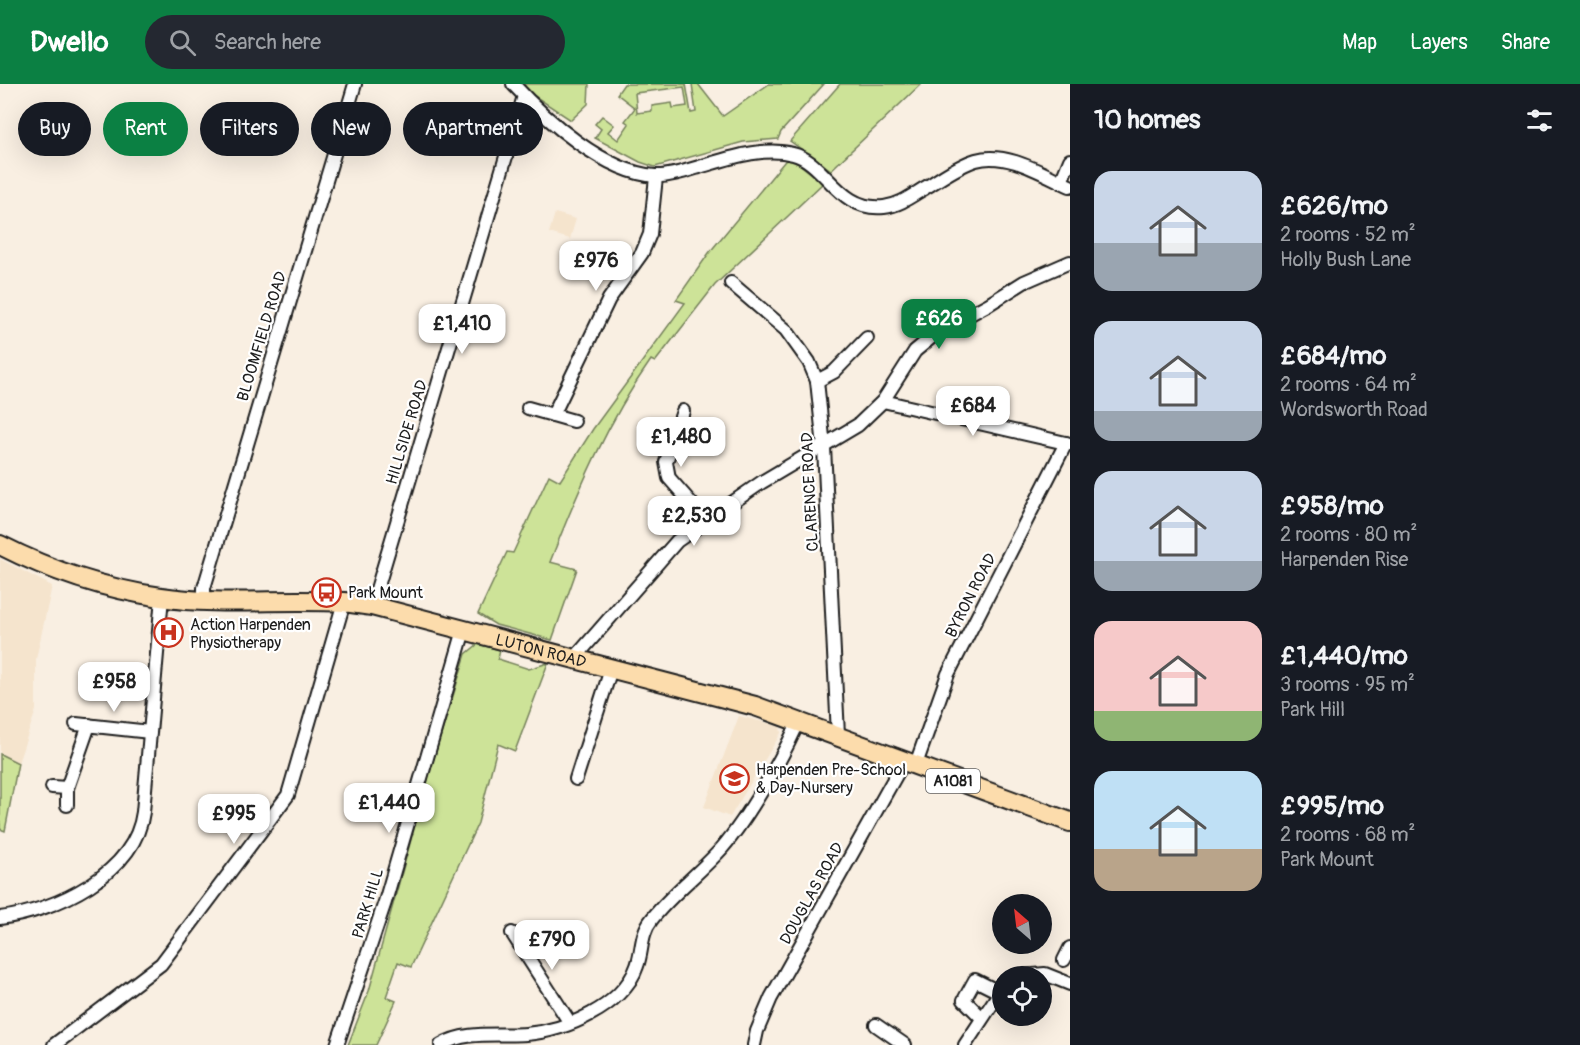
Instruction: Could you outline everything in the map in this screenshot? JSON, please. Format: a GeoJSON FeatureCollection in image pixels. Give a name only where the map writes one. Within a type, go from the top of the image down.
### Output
{"type":"FeatureCollection","features":[{"type":"Feature","properties":{"kind":"main road","name":"LUTON ROAD"},"geometry":{"type":"LineString","coordinates":[[0,544],[50,566],[105,586],[162,597],[344,602],[372,606],[799,720],[910,764],[1070,822]]}},
{"type":"Feature","properties":{"kind":"street","name":"BLOOMFIELD ROAD"},"geometry":{"type":"LineString","coordinates":[[204,599],[204,588],[231,494],[355,84]]}},
{"type":"Feature","properties":{"kind":"street"},"geometry":{"type":"LineString","coordinates":[[513,84],[578,143],[612,163],[656,177],[750,154],[774,152],[801,157],[841,193],[858,203],[881,207],[900,203],[962,165],[984,158],[1005,159],[1065,184],[1070,160]]}},
{"type":"Feature","properties":{"kind":"street","name":"HILLSIDE ROAD"},"geometry":{"type":"LineString","coordinates":[[372,606],[524,96]]}},
{"type":"Feature","properties":{"kind":"street"},"geometry":{"type":"LineString","coordinates":[[553,415],[609,299],[642,253],[650,234],[656,177]]}},
{"type":"Feature","properties":{"kind":"street"},"geometry":{"type":"LineString","coordinates":[[574,659],[671,547],[762,482],[824,447],[858,424],[883,401],[915,351],[939,331],[1024,282],[1070,262]]}},
{"type":"Feature","properties":{"kind":"street","name":"CLARENCE ROAD"},"geometry":{"type":"LineString","coordinates":[[731,283],[786,330],[809,362],[817,381],[824,447],[838,735]]}},
{"type":"Feature","properties":{"kind":"street"},"geometry":{"type":"LineString","coordinates":[[817,381],[834,372],[867,338]]}},
{"type":"Feature","properties":{"kind":"street"},"geometry":{"type":"LineString","coordinates":[[883,401],[1068,443]]}},
{"type":"Feature","properties":{"kind":"street"},"geometry":{"type":"LineString","coordinates":[[528,408],[574,421]]}},
{"type":"Feature","properties":{"kind":"street"},"geometry":{"type":"LineString","coordinates":[[683,411],[666,462],[666,470],[669,477],[706,520]]}},
{"type":"Feature","properties":{"kind":"street","name":"BYRON ROAD"},"geometry":{"type":"LineString","coordinates":[[910,764],[948,674],[1068,443]]}},
{"type":"Feature","properties":{"kind":"street"},"geometry":{"type":"LineString","coordinates":[[0,918],[45,907],[71,896],[101,876],[124,853],[141,826],[162,597]]}},
{"type":"Feature","properties":{"kind":"street"},"geometry":{"type":"LineString","coordinates":[[54,1045],[161,964],[288,795],[344,602]]}},
{"type":"Feature","properties":{"kind":"street","name":"PARK HILL"},"geometry":{"type":"LineString","coordinates":[[337,1045],[385,902],[464,630]]}},
{"type":"Feature","properties":{"kind":"street"},"geometry":{"type":"LineString","coordinates":[[576,779],[611,669]]}},
{"type":"Feature","properties":{"kind":"street"},"geometry":{"type":"LineString","coordinates":[[441,1045],[465,1037],[528,1033],[570,1023],[591,1014],[624,989],[638,966],[641,942],[651,920],[731,837],[777,764],[799,720]]}},
{"type":"Feature","properties":{"kind":"street"},"geometry":{"type":"LineString","coordinates":[[76,724],[150,732]]}},
{"type":"Feature","properties":{"kind":"street"},"geometry":{"type":"LineString","coordinates":[[67,805],[67,788],[89,725]]}},
{"type":"Feature","properties":{"kind":"street","name":"DOUGLAS ROAD"},"geometry":{"type":"LineString","coordinates":[[754,1045],[760,1023],[771,998],[910,764]]}},
{"type":"Feature","properties":{"kind":"street"},"geometry":{"type":"LineString","coordinates":[[52,787],[67,788]]}},
{"type":"Feature","properties":{"kind":"street"},"geometry":{"type":"LineString","coordinates":[[512,933],[570,1023]]}},
{"type":"Feature","properties":{"kind":"street"},"geometry":{"type":"LineString","coordinates":[[1052,977],[1070,984]]}},
{"type":"Feature","properties":{"kind":"street"},"geometry":{"type":"LineString","coordinates":[[982,1018],[963,1000],[975,980],[992,987]]}},
{"type":"Feature","properties":{"kind":"street"},"geometry":{"type":"LineString","coordinates":[[965,1045],[992,1003]]}},
{"type":"Feature","properties":{"kind":"street"},"geometry":{"type":"LineString","coordinates":[[876,1025],[905,1045]]}},
{"type":"Feature","properties":{"kind":"shaded area"},"geometry":{"type":"Polygon","coordinates":[[[555,213],[576,219],[570,239],[549,233],[555,213]]]}},
{"type":"Feature","properties":{"kind":"shaded area"},"geometry":{"type":"Polygon","coordinates":[[[0,559],[52,586],[36,659],[36,710],[18,763],[0,754],[0,559]]]}},
{"type":"Feature","properties":{"kind":"shaded area","name":"Harpenden Pre-School & Day-Nursery"},"geometry":{"type":"Polygon","coordinates":[[[739,716],[780,726],[781,733],[730,817],[704,807],[739,716]]]}},
{"type":"Feature","properties":{"kind":"green space"},"geometry":{"type":"Polygon","coordinates":[[[522,84],[589,84],[588,104],[571,120],[533,95],[522,84]]]}},
{"type":"Feature","properties":{"kind":"green space"},"geometry":{"type":"Polygon","coordinates":[[[624,84],[686,84],[691,113],[696,112],[692,84],[698,84],[723,116],[769,84],[824,84],[781,132],[778,139],[743,142],[655,167],[640,162],[595,138],[601,129],[595,124],[602,116],[614,125],[608,132],[618,140],[629,124],[625,121],[635,108],[617,94],[624,84]],[[684,87],[635,93],[637,113],[652,111],[652,106],[672,103],[673,108],[687,106],[684,87]]]}},
{"type":"Feature","properties":{"kind":"green space"},"geometry":{"type":"Polygon","coordinates":[[[840,84],[921,84],[831,170],[790,141],[840,84]]]}},
{"type":"Feature","properties":{"kind":"green space"},"geometry":{"type":"Polygon","coordinates":[[[789,156],[823,183],[715,285],[655,362],[651,360],[635,384],[607,432],[550,562],[577,569],[552,640],[496,625],[478,614],[507,552],[513,553],[549,475],[560,481],[593,429],[685,303],[676,300],[709,253],[789,156]]]}},
{"type":"Feature","properties":{"kind":"green space"},"geometry":{"type":"Polygon","coordinates":[[[478,644],[500,650],[498,659],[529,669],[548,663],[515,751],[498,744],[478,823],[411,967],[398,962],[386,997],[396,1001],[376,1045],[348,1045],[369,991],[432,764],[466,654],[478,644]]]}},
{"type":"Feature","properties":{"kind":"green space"},"geometry":{"type":"Polygon","coordinates":[[[0,754],[18,763],[5,831],[0,829],[0,754]]]}},
{"type":"Feature","properties":{"kind":"place","name":"Park Mount"},"geometry":{"type":"Point","coordinates":[327,592]}},
{"type":"Feature","properties":{"kind":"place","name":"Action Harpenden Physiotherapy"},"geometry":{"type":"Point","coordinates":[169,633]}},
{"type":"Feature","properties":{"kind":"place","name":"Harpenden Pre-School & Day-Nursery"},"geometry":{"type":"Point","coordinates":[735,778]}}]}
